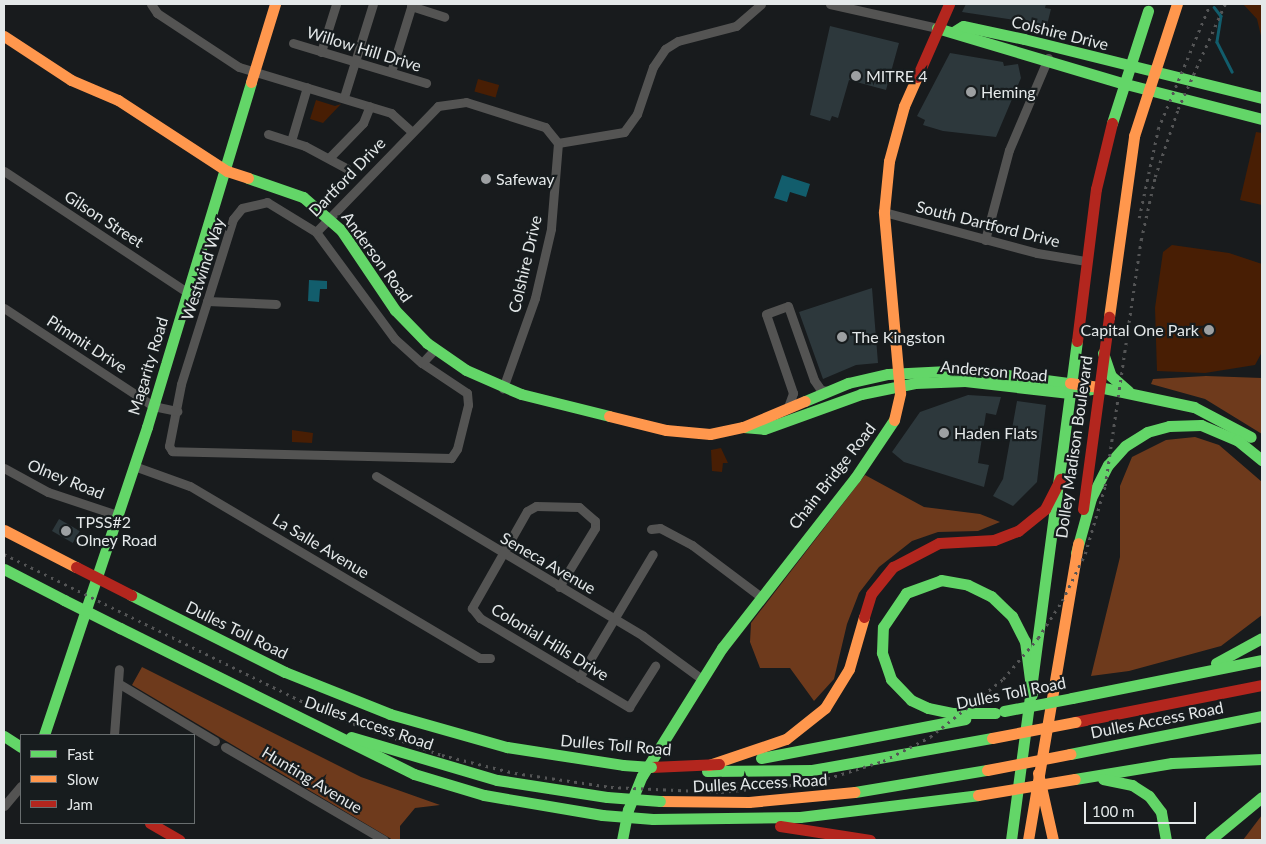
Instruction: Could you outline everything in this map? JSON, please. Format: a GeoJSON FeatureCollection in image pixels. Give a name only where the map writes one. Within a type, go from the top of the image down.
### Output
{"type":"FeatureCollection","features":[{"type":"Feature","properties":{"kind":"main road","name":"Magarity Road"},"geometry":{"type":"LineString","coordinates":[[44,734],[153,406],[227,171],[275,4]]}},
{"type":"Feature","properties":{"kind":"main road","name":"Chain Bridge Road"},"geometry":{"type":"LineString","coordinates":[[622,840],[628,810],[642,776],[702,679],[760,596],[888,432],[898,409],[899,379],[884,212],[897,128],[937,28],[949,4]]}},
{"type":"Feature","properties":{"kind":"main road","name":"Dolley Madison Boulevard"},"geometry":{"type":"LineString","coordinates":[[1028,840],[1076,553],[1129,166],[1147,89],[1177,4]]}},
{"type":"Feature","properties":{"kind":"main road","name":"Dolley Madison Boulevard"},"geometry":{"type":"LineString","coordinates":[[1011,840],[1032,695],[1096,189],[1122,84],[1148,11]]}},
{"type":"Feature","properties":{"kind":"main road","name":"Colshire Drive"},"geometry":{"type":"LineString","coordinates":[[955,31],[963,26],[1015,37],[1262,98]]}},
{"type":"Feature","properties":{"kind":"main road","name":"Colshire Drive"},"geometry":{"type":"LineString","coordinates":[[937,28],[955,31],[962,38],[1048,58],[1122,84],[1262,119]]}},
{"type":"Feature","properties":{"kind":"main road","name":"Anderson Road"},"geometry":{"type":"LineString","coordinates":[[4,36],[72,80],[118,100],[227,171],[287,190],[329,218],[352,244],[395,310],[435,349],[466,370],[503,388],[681,433],[710,434],[743,426],[862,379],[899,379],[968,370],[1070,388],[1099,387],[1208,412],[1236,426],[1262,446]]}},
{"type":"Feature","properties":{"kind":"main road"},"geometry":{"type":"LineString","coordinates":[[1232,111],[1262,110]]}},
{"type":"Feature","properties":{"kind":"main road"},"geometry":{"type":"LineString","coordinates":[[1103,353],[1115,382],[1137,396]]}},
{"type":"Feature","properties":{"kind":"main road","name":"Anderson Road"},"geometry":{"type":"LineString","coordinates":[[743,426],[764,429],[899,379]]}},
{"type":"Feature","properties":{"kind":"main road"},"geometry":{"type":"LineString","coordinates":[[1076,553],[1091,498],[1104,472],[1125,446],[1147,432],[1169,426],[1201,425],[1237,440],[1262,460]]}},
{"type":"Feature","properties":{"kind":"main road"},"geometry":{"type":"LineString","coordinates":[[709,765],[780,743],[799,731],[824,708],[849,669],[871,594],[893,568],[939,543],[994,540],[1018,532],[1045,509],[1060,479]]}},
{"type":"Feature","properties":{"kind":"main road","name":"Dulles Toll Road"},"geometry":{"type":"LineString","coordinates":[[4,530],[269,665],[390,714],[494,744],[623,765],[651,767]]}},
{"type":"Feature","properties":{"kind":"main road"},"geometry":{"type":"LineString","coordinates":[[4,569],[266,702],[414,774],[493,796],[602,815],[716,821],[824,815],[978,795],[1262,748]]}},
{"type":"Feature","properties":{"kind":"main road"},"geometry":{"type":"LineString","coordinates":[[999,712],[965,714],[928,708],[911,700],[891,679],[882,653],[883,627],[894,606],[906,593],[941,580],[968,585],[991,596],[1012,616],[1025,641],[1032,695]]}},
{"type":"Feature","properties":{"kind":"main road"},"geometry":{"type":"LineString","coordinates":[[1179,677],[1227,658],[1262,638]]}},
{"type":"Feature","properties":{"kind":"main road","name":"Dulles Toll Road"},"geometry":{"type":"LineString","coordinates":[[679,768],[709,765],[999,712],[1262,660]]}},
{"type":"Feature","properties":{"kind":"main road","name":"Dulles Access Road"},"geometry":{"type":"LineString","coordinates":[[651,767],[737,773],[812,770],[992,738],[1262,685]]}},
{"type":"Feature","properties":{"kind":"main road","name":"Dulles Access Road"},"geometry":{"type":"LineString","coordinates":[[266,702],[339,732],[434,764],[531,787],[607,798],[660,802],[749,802],[839,795],[987,770],[1262,716]]}},
{"type":"Feature","properties":{"kind":"main road"},"geometry":{"type":"LineString","coordinates":[[4,736],[20,746]]}},
{"type":"Feature","properties":{"kind":"main road"},"geometry":{"type":"LineString","coordinates":[[1172,763],[1262,759]]}},
{"type":"Feature","properties":{"kind":"main road"},"geometry":{"type":"LineString","coordinates":[[1038,774],[1052,840]]}},
{"type":"Feature","properties":{"kind":"main road"},"geometry":{"type":"LineString","coordinates":[[1078,779],[1121,782],[1141,790],[1161,812],[1166,840]]}},
{"type":"Feature","properties":{"kind":"main road"},"geometry":{"type":"LineString","coordinates":[[1210,840],[1262,797]]}},
{"type":"Feature","properties":{"kind":"main road"},"geometry":{"type":"LineString","coordinates":[[716,821],[870,840]]}},
{"type":"Feature","properties":{"kind":"main road"},"geometry":{"type":"LineString","coordinates":[[152,824],[180,840]]}},
{"type":"Feature","properties":{"kind":"street"},"geometry":{"type":"LineString","coordinates":[[151,4],[157,13],[239,66],[370,106],[398,117],[410,130],[438,106],[466,102],[538,123],[558,143],[624,132],[637,114],[654,67],[665,49],[678,41],[736,26],[762,4]]}},
{"type":"Feature","properties":{"kind":"street"},"geometry":{"type":"LineString","coordinates":[[322,52],[336,4]]}},
{"type":"Feature","properties":{"kind":"street"},"geometry":{"type":"LineString","coordinates":[[344,97],[373,4]]}},
{"type":"Feature","properties":{"kind":"street","name":"Colshire Drive"},"geometry":{"type":"LineString","coordinates":[[830,4],[937,28]]}},
{"type":"Feature","properties":{"kind":"street"},"geometry":{"type":"LineString","coordinates":[[392,72],[411,5],[444,17]]}},
{"type":"Feature","properties":{"kind":"street","name":"Willow Hill Drive"},"geometry":{"type":"LineString","coordinates":[[293,43],[426,83]]}},
{"type":"Feature","properties":{"kind":"street"},"geometry":{"type":"LineString","coordinates":[[985,240],[1009,150],[1048,58]]}},
{"type":"Feature","properties":{"kind":"street"},"geometry":{"type":"LineString","coordinates":[[291,141],[308,86]]}},
{"type":"Feature","properties":{"kind":"street"},"geometry":{"type":"LineString","coordinates":[[329,158],[363,123],[370,106]]}},
{"type":"Feature","properties":{"kind":"street","name":"Dartford Drive"},"geometry":{"type":"LineString","coordinates":[[316,232],[400,144],[410,130]]}},
{"type":"Feature","properties":{"kind":"street"},"geometry":{"type":"LineString","coordinates":[[268,134],[291,141],[346,168]]}},
{"type":"Feature","properties":{"kind":"street","name":"Colshire Drive"},"geometry":{"type":"LineString","coordinates":[[503,388],[526,329],[544,265],[556,197],[558,143]]}},
{"type":"Feature","properties":{"kind":"street","name":"Gilson Street"},"geometry":{"type":"LineString","coordinates":[[4,171],[188,293]]}},
{"type":"Feature","properties":{"kind":"street","name":"Westwind Way"},"geometry":{"type":"LineString","coordinates":[[267,202],[316,232],[375,317],[422,364],[469,398],[457,449],[451,458],[176,454],[169,446],[181,384],[233,218],[242,208],[267,202]]}},
{"type":"Feature","properties":{"kind":"street","name":"South Dartford Drive"},"geometry":{"type":"LineString","coordinates":[[884,212],[985,240],[1086,261]]}},
{"type":"Feature","properties":{"kind":"street"},"geometry":{"type":"LineString","coordinates":[[207,301],[276,304]]}},
{"type":"Feature","properties":{"kind":"street"},"geometry":{"type":"LineString","coordinates":[[788,408],[793,393],[766,314],[788,306],[815,383],[828,391]]}},
{"type":"Feature","properties":{"kind":"street","name":"Pimmit Drive"},"geometry":{"type":"LineString","coordinates":[[4,308],[153,406]]}},
{"type":"Feature","properties":{"kind":"street"},"geometry":{"type":"LineString","coordinates":[[422,364],[435,349]]}},
{"type":"Feature","properties":{"kind":"street"},"geometry":{"type":"LineString","coordinates":[[153,406],[177,411]]}},
{"type":"Feature","properties":{"kind":"street","name":"La Salle Avenue"},"geometry":{"type":"LineString","coordinates":[[134,466],[190,486],[480,658],[490,658]]}},
{"type":"Feature","properties":{"kind":"street","name":"Olney Road"},"geometry":{"type":"LineString","coordinates":[[4,468],[48,492],[117,515]]}},
{"type":"Feature","properties":{"kind":"street","name":"Seneca Avenue"},"geometry":{"type":"LineString","coordinates":[[376,476],[615,619],[702,679]]}},
{"type":"Feature","properties":{"kind":"street","name":"Colonial Hills Drive"},"geometry":{"type":"LineString","coordinates":[[559,587],[595,528],[595,521],[579,507],[531,507],[472,602],[475,614],[629,707],[655,666]]}},
{"type":"Feature","properties":{"kind":"street"},"geometry":{"type":"LineString","coordinates":[[651,529],[660,528],[692,545],[760,596]]}},
{"type":"Feature","properties":{"kind":"street"},"geometry":{"type":"LineString","coordinates":[[580,678],[653,554]]}},
{"type":"Feature","properties":{"kind":"street"},"geometry":{"type":"LineString","coordinates":[[114,734],[119,669]]}},
{"type":"Feature","properties":{"kind":"street"},"geometry":{"type":"LineString","coordinates":[[118,683],[214,741]]}},
{"type":"Feature","properties":{"kind":"street","name":"Hunting Avenue"},"geometry":{"type":"LineString","coordinates":[[225,747],[384,840]]}},
{"type":"Feature","properties":{"kind":"street"},"geometry":{"type":"LineString","coordinates":[[4,806],[20,787]]}},
{"type":"Feature","properties":{"kind":"shaded area"},"geometry":{"type":"Polygon","coordinates":[[[1243,4],[1262,4],[1262,40],[1257,19],[1243,4]]]}},
{"type":"Feature","properties":{"kind":"shaded area"},"geometry":{"type":"Polygon","coordinates":[[[478,79],[499,85],[496,98],[474,91],[478,79]]]}},
{"type":"Feature","properties":{"kind":"shaded area"},"geometry":{"type":"Polygon","coordinates":[[[316,100],[335,106],[341,104],[323,123],[310,119],[316,100]]]}},
{"type":"Feature","properties":{"kind":"shaded area"},"geometry":{"type":"Polygon","coordinates":[[[1256,132],[1262,133],[1262,205],[1240,200],[1256,132]]]}},
{"type":"Feature","properties":{"kind":"shaded area","name":"Capital One Park"},"geometry":{"type":"Polygon","coordinates":[[[1172,245],[1229,253],[1262,264],[1262,352],[1255,365],[1205,373],[1157,371],[1155,308],[1163,252],[1172,245]]]}},
{"type":"Feature","properties":{"kind":"shaded area"},"geometry":{"type":"Polygon","coordinates":[[[1206,376],[1262,378],[1262,434],[1205,399],[1151,384],[1153,379],[1206,376]]]}},
{"type":"Feature","properties":{"kind":"shaded area"},"geometry":{"type":"Polygon","coordinates":[[[292,430],[313,433],[312,443],[292,442],[292,430]]]}},
{"type":"Feature","properties":{"kind":"shaded area"},"geometry":{"type":"Polygon","coordinates":[[[1195,437],[1219,445],[1262,482],[1262,615],[1221,646],[1129,671],[1091,676],[1120,557],[1120,486],[1132,457],[1166,440],[1195,437]]]}},
{"type":"Feature","properties":{"kind":"shaded area"},"geometry":{"type":"Polygon","coordinates":[[[721,448],[728,463],[723,463],[722,472],[712,471],[711,450],[721,448]]]}},
{"type":"Feature","properties":{"kind":"shaded area"},"geometry":{"type":"Polygon","coordinates":[[[865,475],[924,507],[980,514],[1000,522],[978,531],[938,532],[912,541],[879,567],[859,593],[847,624],[834,679],[814,701],[790,668],[760,668],[750,642],[751,623],[865,475]]]}},
{"type":"Feature","properties":{"kind":"shaded area"},"geometry":{"type":"Polygon","coordinates":[[[142,667],[361,777],[440,805],[415,808],[400,826],[400,840],[393,840],[132,685],[142,667]]]}},
{"type":"Feature","properties":{"kind":"shaded area"},"geometry":{"type":"Polygon","coordinates":[[[1262,815],[1262,840],[1243,840],[1262,815]]]}},
{"type":"Feature","properties":{"kind":"water"},"geometry":{"type":"Polygon","coordinates":[[[782,175],[810,184],[806,197],[790,192],[787,202],[774,198],[782,175]]]}},
{"type":"Feature","properties":{"kind":"water"},"geometry":{"type":"Polygon","coordinates":[[[309,280],[327,281],[327,289],[320,289],[319,302],[308,301],[309,280]]]}},
{"type":"Feature","properties":{"kind":"building"},"geometry":{"type":"Polygon","coordinates":[[[966,4],[1046,4],[1045,8],[1051,9],[1047,25],[962,12],[966,4]]]}},
{"type":"Feature","properties":{"kind":"building","name":"MITRE 4"},"geometry":{"type":"Polygon","coordinates":[[[830,26],[899,43],[886,90],[849,80],[838,118],[832,116],[830,121],[810,115],[830,26]]]}},
{"type":"Feature","properties":{"kind":"building","name":"Heming"},"geometry":{"type":"Polygon","coordinates":[[[950,53],[1003,62],[1004,66],[1018,64],[1021,78],[996,137],[943,131],[923,125],[925,120],[917,116],[950,53]]]}},
{"type":"Feature","properties":{"kind":"building","name":"The Kingston"},"geometry":{"type":"Polygon","coordinates":[[[872,288],[878,363],[856,365],[823,379],[799,312],[872,288]]]}},
{"type":"Feature","properties":{"kind":"building","name":"Haden Flats"},"geometry":{"type":"Polygon","coordinates":[[[968,395],[1001,397],[996,415],[986,413],[978,463],[989,465],[984,487],[904,462],[892,452],[920,412],[968,395]]]}},
{"type":"Feature","properties":{"kind":"building"},"geometry":{"type":"Polygon","coordinates":[[[1017,401],[1046,405],[1037,482],[1013,506],[993,496],[1003,479],[1017,401]]]}},
{"type":"Feature","properties":{"kind":"building","name":"TPSS#2 Olney Road"},"geometry":{"type":"Polygon","coordinates":[[[59,519],[80,531],[73,543],[52,531],[59,519]]]}},
{"type":"Feature","properties":{"kind":"waterway"},"geometry":{"type":"LineString","coordinates":[[1214,7],[1221,16],[1217,42],[1232,71]]}},
{"type":"Feature","properties":{"kind":"railway"},"geometry":{"type":"LineString","coordinates":[[1139,218],[1158,129],[1210,4]]}},
{"type":"Feature","properties":{"kind":"railway"},"geometry":{"type":"LineString","coordinates":[[4,554],[332,716],[442,755],[515,773],[611,787],[721,792],[813,783],[883,761],[930,737],[1003,679],[1038,638],[1062,601],[1085,554],[1105,486],[1141,240],[1155,177],[1178,109],[1225,4]]}},
{"type":"Feature","properties":{"kind":"traffic: fast"},"geometry":{"type":"LineString","coordinates":[[1112,123],[1148,11]]}},
{"type":"Feature","properties":{"kind":"traffic: fast"},"geometry":{"type":"LineString","coordinates":[[955,31],[963,26],[1024,39],[1262,98]]}},
{"type":"Feature","properties":{"kind":"traffic: fast"},"geometry":{"type":"LineString","coordinates":[[937,28],[1122,83],[1262,119]]}},
{"type":"Feature","properties":{"kind":"traffic: fast"},"geometry":{"type":"LineString","coordinates":[[44,734],[147,427],[251,82]]}},
{"type":"Feature","properties":{"kind":"traffic: fast"},"geometry":{"type":"LineString","coordinates":[[248,178],[303,197],[341,230],[395,310],[427,343],[466,370],[521,394],[609,416]]}},
{"type":"Feature","properties":{"kind":"traffic: fast"},"geometry":{"type":"LineString","coordinates":[[1011,840],[1077,341]]}},
{"type":"Feature","properties":{"kind":"traffic: fast"},"geometry":{"type":"LineString","coordinates":[[1103,353],[1111,376],[1128,391]]}},
{"type":"Feature","properties":{"kind":"traffic: fast"},"geometry":{"type":"LineString","coordinates":[[805,401],[848,383],[888,374],[968,370],[1070,383]]}},
{"type":"Feature","properties":{"kind":"traffic: fast"},"geometry":{"type":"LineString","coordinates":[[743,427],[764,429],[861,394],[915,383],[965,381],[1069,393],[1096,388]]}},
{"type":"Feature","properties":{"kind":"traffic: fast"},"geometry":{"type":"LineString","coordinates":[[1099,387],[1194,407],[1251,437]]}},
{"type":"Feature","properties":{"kind":"traffic: fast"},"geometry":{"type":"LineString","coordinates":[[622,840],[628,810],[642,776],[722,648],[855,478],[894,420]]}},
{"type":"Feature","properties":{"kind":"traffic: fast"},"geometry":{"type":"LineString","coordinates":[[1076,553],[1091,498],[1108,465],[1125,446],[1147,432],[1169,426],[1201,425],[1237,440],[1262,460]]}},
{"type":"Feature","properties":{"kind":"traffic: fast"},"geometry":{"type":"LineString","coordinates":[[4,569],[64,600]]}},
{"type":"Feature","properties":{"kind":"traffic: fast"},"geometry":{"type":"LineString","coordinates":[[995,713],[952,713],[928,708],[911,700],[891,679],[882,653],[883,627],[906,593],[941,580],[968,585],[991,596],[1012,616],[1025,641],[1032,695]]}},
{"type":"Feature","properties":{"kind":"traffic: fast"},"geometry":{"type":"LineString","coordinates":[[131,595],[285,672],[390,714],[507,747],[623,765]]}},
{"type":"Feature","properties":{"kind":"traffic: fast"},"geometry":{"type":"LineString","coordinates":[[64,600],[120,628]]}},
{"type":"Feature","properties":{"kind":"traffic: fast"},"geometry":{"type":"LineString","coordinates":[[120,628],[414,774],[484,795],[602,815]]}},
{"type":"Feature","properties":{"kind":"traffic: fast"},"geometry":{"type":"LineString","coordinates":[[1216,663],[1262,638]]}},
{"type":"Feature","properties":{"kind":"traffic: fast"},"geometry":{"type":"LineString","coordinates":[[1072,698],[1262,660]]}},
{"type":"Feature","properties":{"kind":"traffic: fast"},"geometry":{"type":"LineString","coordinates":[[1004,711],[1072,698]]}},
{"type":"Feature","properties":{"kind":"traffic: fast"},"geometry":{"type":"LineString","coordinates":[[1070,754],[1262,716]]}},
{"type":"Feature","properties":{"kind":"traffic: fast"},"geometry":{"type":"LineString","coordinates":[[761,758],[965,719]]}},
{"type":"Feature","properties":{"kind":"traffic: fast"},"geometry":{"type":"LineString","coordinates":[[4,736],[20,746]]}},
{"type":"Feature","properties":{"kind":"traffic: fast"},"geometry":{"type":"LineString","coordinates":[[351,737],[497,780],[607,797]]}},
{"type":"Feature","properties":{"kind":"traffic: fast"},"geometry":{"type":"LineString","coordinates":[[707,771],[812,770],[992,738]]}},
{"type":"Feature","properties":{"kind":"traffic: fast"},"geometry":{"type":"LineString","coordinates":[[1075,779],[1172,763],[1262,759]]}},
{"type":"Feature","properties":{"kind":"traffic: fast"},"geometry":{"type":"LineString","coordinates":[[623,765],[651,767]]}},
{"type":"Feature","properties":{"kind":"traffic: fast"},"geometry":{"type":"LineString","coordinates":[[855,792],[987,770]]}},
{"type":"Feature","properties":{"kind":"traffic: fast"},"geometry":{"type":"LineString","coordinates":[[1103,779],[1132,785],[1149,796],[1161,812],[1166,840]]}},
{"type":"Feature","properties":{"kind":"traffic: fast"},"geometry":{"type":"LineString","coordinates":[[653,819],[800,817],[978,795]]}},
{"type":"Feature","properties":{"kind":"traffic: fast"},"geometry":{"type":"LineString","coordinates":[[607,797],[660,801]]}},
{"type":"Feature","properties":{"kind":"traffic: fast"},"geometry":{"type":"LineString","coordinates":[[1210,840],[1262,797]]}},
{"type":"Feature","properties":{"kind":"traffic: fast"},"geometry":{"type":"LineString","coordinates":[[602,815],[653,819]]}},
{"type":"Feature","properties":{"kind":"traffic: slow"},"geometry":{"type":"LineString","coordinates":[[251,82],[275,4]]}},
{"type":"Feature","properties":{"kind":"traffic: slow"},"geometry":{"type":"LineString","coordinates":[[1109,317],[1134,136],[1177,4]]}},
{"type":"Feature","properties":{"kind":"traffic: slow"},"geometry":{"type":"LineString","coordinates":[[4,36],[71,80],[118,100],[227,171],[248,178]]}},
{"type":"Feature","properties":{"kind":"traffic: slow"},"geometry":{"type":"LineString","coordinates":[[894,420],[900,393],[884,212],[889,161],[904,106],[917,77]]}},
{"type":"Feature","properties":{"kind":"traffic: slow"},"geometry":{"type":"LineString","coordinates":[[1070,383],[1099,387]]}},
{"type":"Feature","properties":{"kind":"traffic: slow"},"geometry":{"type":"LineString","coordinates":[[609,416],[666,430],[710,434],[743,427],[805,401]]}},
{"type":"Feature","properties":{"kind":"traffic: slow"},"geometry":{"type":"LineString","coordinates":[[4,530],[76,567]]}},
{"type":"Feature","properties":{"kind":"traffic: slow"},"geometry":{"type":"LineString","coordinates":[[1028,840],[1078,543]]}},
{"type":"Feature","properties":{"kind":"traffic: slow"},"geometry":{"type":"LineString","coordinates":[[709,765],[786,739],[825,708],[849,669],[864,617]]}},
{"type":"Feature","properties":{"kind":"traffic: slow"},"geometry":{"type":"LineString","coordinates":[[992,738],[1075,722]]}},
{"type":"Feature","properties":{"kind":"traffic: slow"},"geometry":{"type":"LineString","coordinates":[[987,770],[1070,754]]}},
{"type":"Feature","properties":{"kind":"traffic: slow"},"geometry":{"type":"LineString","coordinates":[[1038,773],[1053,840]]}},
{"type":"Feature","properties":{"kind":"traffic: slow"},"geometry":{"type":"LineString","coordinates":[[978,795],[1075,779]]}},
{"type":"Feature","properties":{"kind":"traffic: slow"},"geometry":{"type":"LineString","coordinates":[[660,801],[749,802],[855,792]]}},
{"type":"Feature","properties":{"kind":"traffic: jam"},"geometry":{"type":"LineString","coordinates":[[917,77],[949,4]]}},
{"type":"Feature","properties":{"kind":"traffic: jam"},"geometry":{"type":"LineString","coordinates":[[1077,341],[1096,189],[1112,123]]}},
{"type":"Feature","properties":{"kind":"traffic: jam"},"geometry":{"type":"LineString","coordinates":[[1083,509],[1109,317]]}},
{"type":"Feature","properties":{"kind":"traffic: jam"},"geometry":{"type":"LineString","coordinates":[[864,617],[871,594],[893,567],[939,543],[994,540],[1018,531],[1045,509],[1060,479]]}},
{"type":"Feature","properties":{"kind":"traffic: jam"},"geometry":{"type":"LineString","coordinates":[[76,567],[131,595]]}},
{"type":"Feature","properties":{"kind":"traffic: jam"},"geometry":{"type":"LineString","coordinates":[[1075,722],[1262,685]]}},
{"type":"Feature","properties":{"kind":"traffic: jam"},"geometry":{"type":"LineString","coordinates":[[651,767],[719,764]]}},
{"type":"Feature","properties":{"kind":"traffic: jam"},"geometry":{"type":"LineString","coordinates":[[152,824],[180,840]]}},
{"type":"Feature","properties":{"kind":"traffic: jam"},"geometry":{"type":"LineString","coordinates":[[780,826],[870,840]]}},
{"type":"Feature","properties":{"kind":"place","name":"MITRE 4"},"geometry":{"type":"Point","coordinates":[856,76]}},
{"type":"Feature","properties":{"kind":"place","name":"Heming"},"geometry":{"type":"Point","coordinates":[971,92]}},
{"type":"Feature","properties":{"kind":"place","name":"Safeway"},"geometry":{"type":"Point","coordinates":[486,179]}},
{"type":"Feature","properties":{"kind":"place","name":"Capital One Park"},"geometry":{"type":"Point","coordinates":[1209,330]}},
{"type":"Feature","properties":{"kind":"place","name":"The Kingston"},"geometry":{"type":"Point","coordinates":[842,337]}},
{"type":"Feature","properties":{"kind":"place","name":"Haden Flats"},"geometry":{"type":"Point","coordinates":[944,433]}},
{"type":"Feature","properties":{"kind":"place","name":"TPSS#2 Olney Road"},"geometry":{"type":"Point","coordinates":[66,531]}}]}
